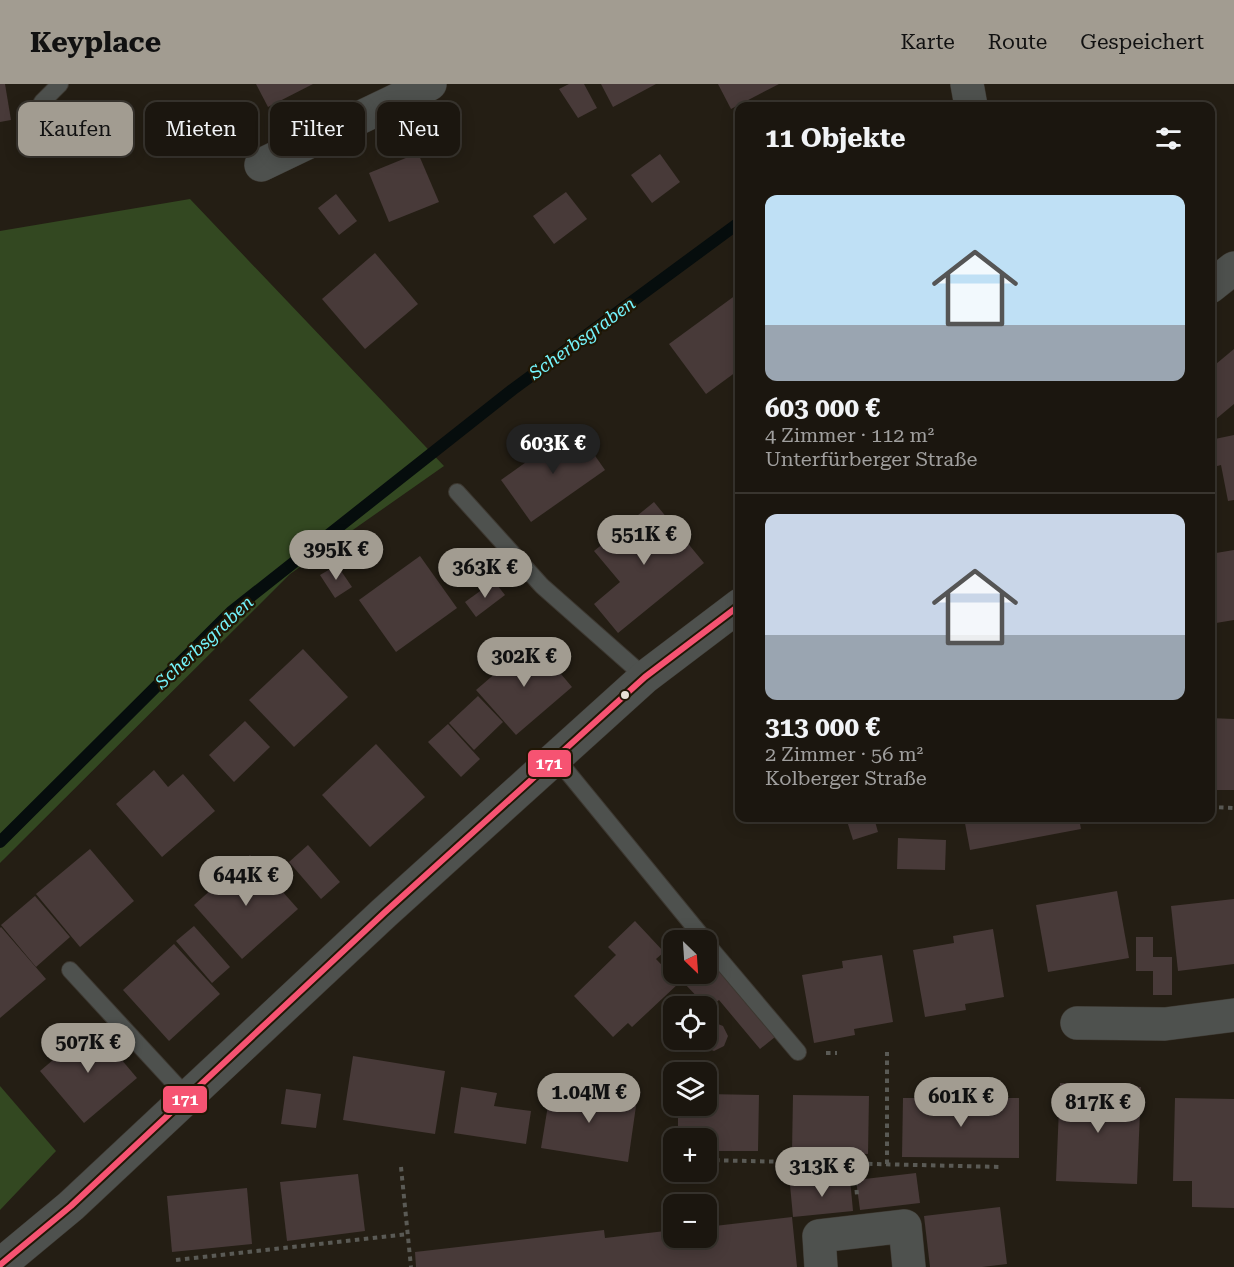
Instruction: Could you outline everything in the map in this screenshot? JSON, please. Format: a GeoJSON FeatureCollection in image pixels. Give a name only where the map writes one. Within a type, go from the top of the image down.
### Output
{"type":"FeatureCollection","features":[{"type":"Feature","properties":{"kind":"street"},"geometry":{"type":"LineString","coordinates":[[261,165],[430,84]]}},
{"type":"Feature","properties":{"kind":"street"},"geometry":{"type":"LineString","coordinates":[[968,84],[970,102]]}},
{"type":"Feature","properties":{"kind":"street"},"geometry":{"type":"LineString","coordinates":[[1215,283],[1234,268]]}},
{"type":"Feature","properties":{"kind":"street"},"geometry":{"type":"LineString","coordinates":[[0,1265],[71,1206],[384,913],[645,677],[735,609]]}},
{"type":"Feature","properties":{"kind":"street"},"geometry":{"type":"LineString","coordinates":[[1077,1023],[1165,1024],[1234,1015]]}},
{"type":"Feature","properties":{"kind":"street"},"geometry":{"type":"LineString","coordinates":[[821,1267],[819,1236],[904,1226],[909,1267]]}},
{"type":"Feature","properties":{"kind":"lane"},"geometry":{"type":"LineString","coordinates":[[42,102],[60,84]]}},
{"type":"Feature","properties":{"kind":"lane"},"geometry":{"type":"LineString","coordinates":[[457,492],[542,586],[645,677]]}},
{"type":"Feature","properties":{"kind":"lane"},"geometry":{"type":"LineString","coordinates":[[556,758],[696,930]]}},
{"type":"Feature","properties":{"kind":"lane"},"geometry":{"type":"LineString","coordinates":[[717,955],[798,1053]]}},
{"type":"Feature","properties":{"kind":"lane"},"geometry":{"type":"LineString","coordinates":[[70,970],[188,1098]]}},
{"type":"Feature","properties":{"kind":"path"},"geometry":{"type":"LineString","coordinates":[[1215,807],[1234,807]]}},
{"type":"Feature","properties":{"kind":"path"},"geometry":{"type":"LineString","coordinates":[[887,1052],[887,1164]]}},
{"type":"Feature","properties":{"kind":"path"},"geometry":{"type":"LineString","coordinates":[[717,1160],[1001,1167]]}},
{"type":"Feature","properties":{"kind":"path"},"geometry":{"type":"LineString","coordinates":[[401,1167],[411,1267]]}},
{"type":"Feature","properties":{"kind":"path"},"geometry":{"type":"LineString","coordinates":[[176,1260],[408,1234]]}},
{"type":"Feature","properties":{"kind":"green space"},"geometry":{"type":"Polygon","coordinates":[[[190,199],[444,466],[290,574],[0,863],[0,231],[190,199]]]}},
{"type":"Feature","properties":{"kind":"green space"},"geometry":{"type":"Polygon","coordinates":[[[0,1086],[56,1151],[0,1210],[0,1086]]]}},
{"type":"Feature","properties":{"kind":"building"},"geometry":{"type":"Polygon","coordinates":[[[0,84],[5,84],[11,120],[0,122],[0,84]]]}},
{"type":"Feature","properties":{"kind":"building"},"geometry":{"type":"Polygon","coordinates":[[[256,84],[313,84],[278,102],[270,102],[268,107],[256,84]]]}},
{"type":"Feature","properties":{"kind":"building"},"geometry":{"type":"Polygon","coordinates":[[[569,84],[584,84],[597,108],[578,118],[559,89],[569,84]]]}},
{"type":"Feature","properties":{"kind":"building"},"geometry":{"type":"Polygon","coordinates":[[[601,84],[656,84],[613,107],[601,84]]]}},
{"type":"Feature","properties":{"kind":"building"},"geometry":{"type":"Polygon","coordinates":[[[718,84],[779,84],[744,102],[735,102],[735,107],[731,109],[718,84]]]}},
{"type":"Feature","properties":{"kind":"building"},"geometry":{"type":"Polygon","coordinates":[[[660,154],[680,182],[652,203],[631,175],[660,154]]]}},
{"type":"Feature","properties":{"kind":"building"},"geometry":{"type":"Polygon","coordinates":[[[411,156],[419,156],[439,202],[389,222],[369,173],[411,156]]]}},
{"type":"Feature","properties":{"kind":"building"},"geometry":{"type":"Polygon","coordinates":[[[566,192],[587,219],[554,244],[533,216],[566,192]]]}},
{"type":"Feature","properties":{"kind":"building"},"geometry":{"type":"Polygon","coordinates":[[[336,194],[357,221],[339,235],[318,208],[336,194]]]}},
{"type":"Feature","properties":{"kind":"building"},"geometry":{"type":"Polygon","coordinates":[[[375,253],[418,304],[365,349],[322,299],[375,253]]]}},
{"type":"Feature","properties":{"kind":"building"},"geometry":{"type":"Polygon","coordinates":[[[735,296],[735,373],[706,394],[669,344],[735,296]]]}},
{"type":"Feature","properties":{"kind":"building"},"geometry":{"type":"Polygon","coordinates":[[[1234,349],[1234,404],[1215,420],[1215,365],[1234,349]]]}},
{"type":"Feature","properties":{"kind":"building"},"geometry":{"type":"Polygon","coordinates":[[[575,427],[605,470],[531,522],[501,480],[575,427]]]}},
{"type":"Feature","properties":{"kind":"building"},"geometry":{"type":"Polygon","coordinates":[[[1234,435],[1234,500],[1228,501],[1221,465],[1215,467],[1215,439],[1234,435]]]}},
{"type":"Feature","properties":{"kind":"building"},"geometry":{"type":"Polygon","coordinates":[[[654,502],[704,563],[618,633],[594,604],[620,582],[594,551],[654,502]]]}},
{"type":"Feature","properties":{"kind":"building"},"geometry":{"type":"Polygon","coordinates":[[[1234,550],[1234,620],[1215,623],[1215,553],[1234,550]]]}},
{"type":"Feature","properties":{"kind":"building"},"geometry":{"type":"Polygon","coordinates":[[[420,556],[457,608],[396,652],[359,600],[420,556]]]}},
{"type":"Feature","properties":{"kind":"building"},"geometry":{"type":"Polygon","coordinates":[[[337,565],[352,587],[335,598],[320,575],[337,565]]]}},
{"type":"Feature","properties":{"kind":"building"},"geometry":{"type":"Polygon","coordinates":[[[494,581],[505,595],[476,617],[465,602],[494,581]]]}},
{"type":"Feature","properties":{"kind":"building"},"geometry":{"type":"Polygon","coordinates":[[[533,641],[572,687],[516,735],[476,690],[533,641]]]}},
{"type":"Feature","properties":{"kind":"building"},"geometry":{"type":"Polygon","coordinates":[[[303,649],[348,697],[294,747],[249,700],[303,649]]]}},
{"type":"Feature","properties":{"kind":"building"},"geometry":{"type":"Polygon","coordinates":[[[478,696],[503,722],[474,750],[449,723],[478,696]]]}},
{"type":"Feature","properties":{"kind":"building"},"geometry":{"type":"Polygon","coordinates":[[[1215,718],[1234,719],[1234,790],[1215,790],[1215,718]]]}},
{"type":"Feature","properties":{"kind":"building"},"geometry":{"type":"Polygon","coordinates":[[[245,721],[270,747],[234,782],[209,755],[245,721]]]}},
{"type":"Feature","properties":{"kind":"building"},"geometry":{"type":"Polygon","coordinates":[[[448,724],[480,759],[461,777],[428,742],[448,724]]]}},
{"type":"Feature","properties":{"kind":"building"},"geometry":{"type":"Polygon","coordinates":[[[376,744],[425,797],[370,847],[322,795],[376,744]]]}},
{"type":"Feature","properties":{"kind":"building"},"geometry":{"type":"Polygon","coordinates":[[[154,770],[168,787],[183,774],[215,811],[162,857],[116,804],[154,770]]]}},
{"type":"Feature","properties":{"kind":"building"},"geometry":{"type":"Polygon","coordinates":[[[847,822],[875,822],[878,832],[853,840],[847,822]]]}},
{"type":"Feature","properties":{"kind":"building"},"geometry":{"type":"Polygon","coordinates":[[[965,822],[1080,822],[1081,829],[970,850],[965,822]]]}},
{"type":"Feature","properties":{"kind":"building"},"geometry":{"type":"Polygon","coordinates":[[[898,838],[946,840],[945,870],[897,869],[898,838]]]}},
{"type":"Feature","properties":{"kind":"building"},"geometry":{"type":"Polygon","coordinates":[[[308,845],[340,882],[321,899],[289,862],[308,845]]]}},
{"type":"Feature","properties":{"kind":"building"},"geometry":{"type":"Polygon","coordinates":[[[90,849],[134,901],[80,947],[36,894],[90,849]]]}},
{"type":"Feature","properties":{"kind":"building"},"geometry":{"type":"Polygon","coordinates":[[[250,855],[298,909],[242,959],[194,905],[250,855]]]}},
{"type":"Feature","properties":{"kind":"building"},"geometry":{"type":"Polygon","coordinates":[[[1117,891],[1129,958],[1048,972],[1036,905],[1117,891]]]}},
{"type":"Feature","properties":{"kind":"building"},"geometry":{"type":"Polygon","coordinates":[[[35,896],[70,937],[36,967],[1,925],[35,896]]]}},
{"type":"Feature","properties":{"kind":"building"},"geometry":{"type":"Polygon","coordinates":[[[1234,899],[1234,964],[1178,971],[1171,906],[1234,899]]]}},
{"type":"Feature","properties":{"kind":"building"},"geometry":{"type":"Polygon","coordinates":[[[635,921],[663,951],[656,959],[663,966],[663,984],[678,984],[632,1027],[628,1023],[613,1037],[574,996],[616,955],[608,947],[635,921]]]}},
{"type":"Feature","properties":{"kind":"building"},"geometry":{"type":"Polygon","coordinates":[[[194,926],[230,967],[212,983],[176,941],[194,926]]]}},
{"type":"Feature","properties":{"kind":"building"},"geometry":{"type":"Polygon","coordinates":[[[0,928],[46,979],[0,1018],[0,928]]]}},
{"type":"Feature","properties":{"kind":"building"},"geometry":{"type":"Polygon","coordinates":[[[993,929],[1004,997],[965,1004],[966,1010],[925,1017],[913,950],[954,943],[953,936],[993,929]]]}},
{"type":"Feature","properties":{"kind":"building"},"geometry":{"type":"Polygon","coordinates":[[[1136,937],[1153,937],[1153,957],[1172,957],[1172,995],[1153,995],[1153,971],[1136,971],[1136,937]]]}},
{"type":"Feature","properties":{"kind":"building"},"geometry":{"type":"Polygon","coordinates":[[[174,944],[220,994],[169,1041],[123,990],[174,944]]]}},
{"type":"Feature","properties":{"kind":"building"},"geometry":{"type":"Polygon","coordinates":[[[882,955],[893,1022],[854,1029],[855,1035],[814,1043],[802,975],[843,968],[842,961],[882,955]]]}},
{"type":"Feature","properties":{"kind":"building"},"geometry":{"type":"Polygon","coordinates":[[[717,969],[775,1037],[760,1049],[719,1000],[717,1002],[717,996],[696,996],[685,984],[717,984],[717,969]]]}},
{"type":"Feature","properties":{"kind":"building"},"geometry":{"type":"Polygon","coordinates":[[[717,1024],[723,1026],[728,1036],[724,1046],[717,1050],[717,1024]]]}},
{"type":"Feature","properties":{"kind":"building"},"geometry":{"type":"Polygon","coordinates":[[[93,1026],[137,1078],[84,1123],[40,1071],[93,1026]]]}},
{"type":"Feature","properties":{"kind":"building"},"geometry":{"type":"Polygon","coordinates":[[[353,1056],[445,1071],[435,1134],[343,1120],[353,1056]]]}},
{"type":"Feature","properties":{"kind":"building"},"geometry":{"type":"Polygon","coordinates":[[[1060,1083],[1141,1087],[1137,1184],[1056,1181],[1060,1083]]]}},
{"type":"Feature","properties":{"kind":"building"},"geometry":{"type":"Polygon","coordinates":[[[461,1087],[497,1093],[494,1106],[531,1111],[526,1144],[454,1133],[461,1087]]]}},
{"type":"Feature","properties":{"kind":"building"},"geometry":{"type":"Polygon","coordinates":[[[551,1087],[637,1099],[628,1162],[541,1148],[551,1087]]]}},
{"type":"Feature","properties":{"kind":"building"},"geometry":{"type":"Polygon","coordinates":[[[286,1089],[321,1094],[316,1128],[281,1124],[286,1089]]]}},
{"type":"Feature","properties":{"kind":"building"},"geometry":{"type":"Polygon","coordinates":[[[717,1094],[759,1095],[758,1151],[717,1151],[717,1128],[678,1128],[678,1116],[717,1116],[717,1094]]]}},
{"type":"Feature","properties":{"kind":"building"},"geometry":{"type":"Polygon","coordinates":[[[793,1095],[869,1096],[868,1154],[792,1152],[793,1095]]]}},
{"type":"Feature","properties":{"kind":"building"},"geometry":{"type":"Polygon","coordinates":[[[903,1098],[1019,1098],[1019,1158],[902,1157],[903,1098]]]}},
{"type":"Feature","properties":{"kind":"building"},"geometry":{"type":"Polygon","coordinates":[[[1175,1098],[1234,1099],[1234,1208],[1192,1207],[1192,1181],[1173,1181],[1175,1098]]]}},
{"type":"Feature","properties":{"kind":"building"},"geometry":{"type":"Polygon","coordinates":[[[916,1173],[920,1203],[860,1210],[856,1180],[916,1173]]]}},
{"type":"Feature","properties":{"kind":"building"},"geometry":{"type":"Polygon","coordinates":[[[358,1174],[365,1231],[287,1241],[280,1182],[358,1174]]]}},
{"type":"Feature","properties":{"kind":"building"},"geometry":{"type":"Polygon","coordinates":[[[850,1179],[853,1211],[793,1217],[790,1185],[850,1179]]]}},
{"type":"Feature","properties":{"kind":"building"},"geometry":{"type":"Polygon","coordinates":[[[247,1188],[252,1244],[172,1252],[167,1196],[247,1188]]]}},
{"type":"Feature","properties":{"kind":"building"},"geometry":{"type":"Polygon","coordinates":[[[1000,1207],[1007,1264],[982,1267],[930,1267],[924,1216],[1000,1207]]]}},
{"type":"Feature","properties":{"kind":"building"},"geometry":{"type":"Polygon","coordinates":[[[792,1217],[797,1267],[416,1267],[415,1252],[604,1230],[605,1238],[663,1231],[663,1248],[717,1248],[717,1226],[792,1217]]]}},
{"type":"Feature","properties":{"kind":"waterway","name":"Scherbsgraben"},"geometry":{"type":"LineString","coordinates":[[0,842],[231,612],[512,390],[735,226]]}},
{"type":"Feature","properties":{"kind":"transit line","name":"171"},"geometry":{"type":"LineString","coordinates":[[0,1265],[71,1206],[384,913],[645,677],[735,609]]}}]}
